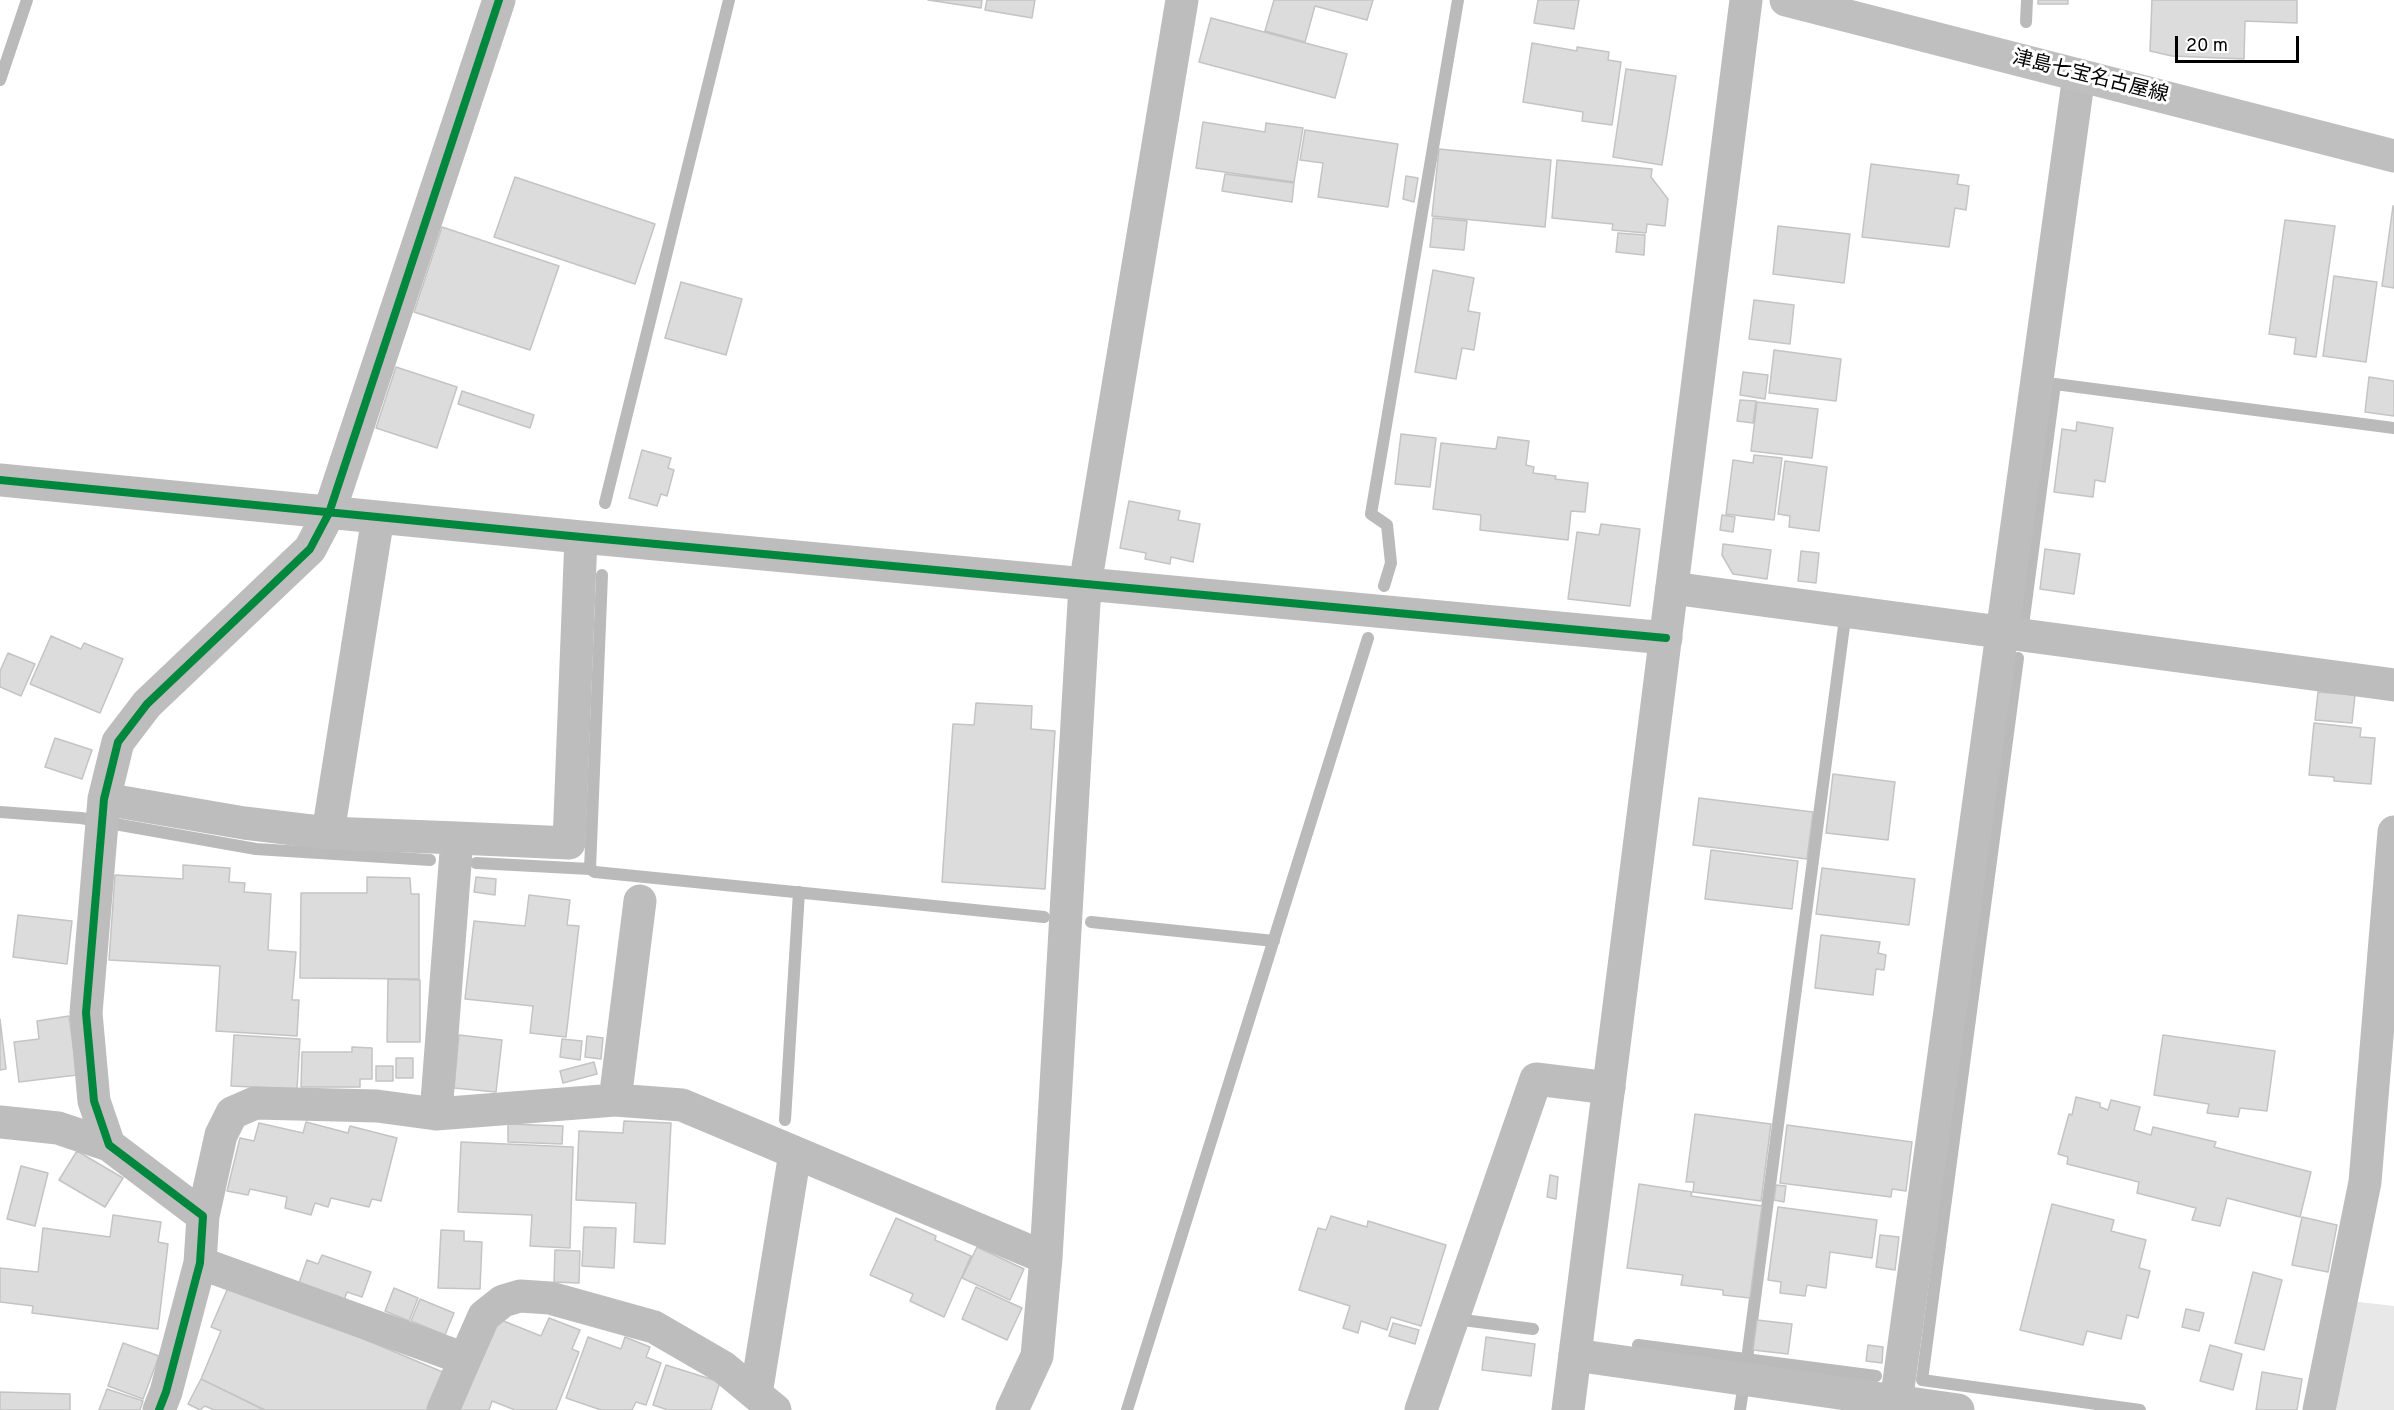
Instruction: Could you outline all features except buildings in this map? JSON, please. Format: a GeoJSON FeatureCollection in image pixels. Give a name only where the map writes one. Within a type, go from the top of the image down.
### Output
{"type":"FeatureCollection","features":[{"type":"Feature","properties":{"kind":"main road","name":"津島七宝名古屋線"},"geometry":{"type":"LineString","coordinates":[[1786,0],[2394,156]]}},
{"type":"Feature","properties":{"kind":"street"},"geometry":{"type":"LineString","coordinates":[[109,1145],[94,1101],[86,1013],[102,817],[118,741],[147,704],[310,549],[329,513],[499,0]]}},
{"type":"Feature","properties":{"kind":"street"},"geometry":{"type":"LineString","coordinates":[[1012,1410],[1037,1356],[1046,1257],[1085,585],[1182,0]]}},
{"type":"Feature","properties":{"kind":"street"},"geometry":{"type":"LineString","coordinates":[[1568,1410],[1746,0]]}},
{"type":"Feature","properties":{"kind":"street"},"geometry":{"type":"LineString","coordinates":[[1896,1406],[2079,75]]}},
{"type":"Feature","properties":{"kind":"street"},"geometry":{"type":"LineString","coordinates":[[0,480],[1085,585],[1666,638]]}},
{"type":"Feature","properties":{"kind":"street"},"geometry":{"type":"LineString","coordinates":[[328,833],[378,517]]}},
{"type":"Feature","properties":{"kind":"street"},"geometry":{"type":"LineString","coordinates":[[102,817],[244,823],[328,833],[569,843],[581,537]]}},
{"type":"Feature","properties":{"kind":"street"},"geometry":{"type":"LineString","coordinates":[[1672,588],[2394,685]]}},
{"type":"Feature","properties":{"kind":"street"},"geometry":{"type":"LineString","coordinates":[[2319,1410],[2365,1182],[2394,832]]}},
{"type":"Feature","properties":{"kind":"street"},"geometry":{"type":"LineString","coordinates":[[436,1114],[457,838]]}},
{"type":"Feature","properties":{"kind":"street"},"geometry":{"type":"LineString","coordinates":[[615,1100],[640,901]]}},
{"type":"Feature","properties":{"kind":"street"},"geometry":{"type":"LineString","coordinates":[[1421,1410],[1536,1079],[1609,1088]]}},
{"type":"Feature","properties":{"kind":"street"},"geometry":{"type":"LineString","coordinates":[[159,1410],[166,1392],[200,1263],[203,1216],[221,1135],[232,1113],[255,1103],[377,1106],[436,1114],[615,1100],[682,1105],[1046,1257]]}},
{"type":"Feature","properties":{"kind":"street"},"geometry":{"type":"LineString","coordinates":[[0,1122],[58,1128],[109,1145],[203,1216]]}},
{"type":"Feature","properties":{"kind":"street"},"geometry":{"type":"LineString","coordinates":[[766,1402],[795,1153]]}},
{"type":"Feature","properties":{"kind":"street"},"geometry":{"type":"LineString","coordinates":[[200,1263],[465,1359]]}},
{"type":"Feature","properties":{"kind":"street"},"geometry":{"type":"LineString","coordinates":[[443,1410],[484,1316],[503,1301],[520,1296],[550,1298],[654,1327],[723,1367],[766,1402]]}},
{"type":"Feature","properties":{"kind":"street"},"geometry":{"type":"LineString","coordinates":[[1575,1355],[1896,1406],[1958,1410]]}},
{"type":"Feature","properties":{"kind":"shaded area"},"geometry":{"type":"Polygon","coordinates":[[[2350,1301],[2394,1306],[2394,1410],[2329,1410],[2350,1301]]]}},
{"type":"Feature","properties":{"kind":"waterway"},"geometry":{"type":"LineString","coordinates":[[0,80],[27,0]]}},
{"type":"Feature","properties":{"kind":"waterway"},"geometry":{"type":"LineString","coordinates":[[605,503],[729,0]]}},
{"type":"Feature","properties":{"kind":"waterway"},"geometry":{"type":"LineString","coordinates":[[1384,586],[1391,563],[1387,525],[1371,514],[1458,0]]}},
{"type":"Feature","properties":{"kind":"waterway"},"geometry":{"type":"LineString","coordinates":[[2026,22],[2027,0]]}},
{"type":"Feature","properties":{"kind":"waterway"},"geometry":{"type":"LineString","coordinates":[[2024,618],[2055,384],[2394,428]]}},
{"type":"Feature","properties":{"kind":"waterway"},"geometry":{"type":"LineString","coordinates":[[476,863],[590,869],[602,575]]}},
{"type":"Feature","properties":{"kind":"waterway"},"geometry":{"type":"LineString","coordinates":[[1747,1359],[1844,626]]}},
{"type":"Feature","properties":{"kind":"waterway"},"geometry":{"type":"LineString","coordinates":[[1127,1410],[1368,638]]}},
{"type":"Feature","properties":{"kind":"waterway"},"geometry":{"type":"LineString","coordinates":[[2018,658],[1922,1380],[2140,1410]]}},
{"type":"Feature","properties":{"kind":"waterway"},"geometry":{"type":"LineString","coordinates":[[0,812],[81,818],[256,849],[430,860]]}},
{"type":"Feature","properties":{"kind":"waterway"},"geometry":{"type":"LineString","coordinates":[[590,869],[595,872],[1044,917]]}},
{"type":"Feature","properties":{"kind":"waterway"},"geometry":{"type":"LineString","coordinates":[[785,1120],[799,892]]}},
{"type":"Feature","properties":{"kind":"waterway"},"geometry":{"type":"LineString","coordinates":[[1091,922],[1274,941]]}},
{"type":"Feature","properties":{"kind":"waterway"},"geometry":{"type":"LineString","coordinates":[[1460,1329],[1463,1320],[1533,1329]]}},
{"type":"Feature","properties":{"kind":"waterway"},"geometry":{"type":"LineString","coordinates":[[1638,1345],[1876,1376]]}},
{"type":"Feature","properties":{"kind":"waterway"},"geometry":{"type":"LineString","coordinates":[[1740,1410],[1742,1396]]}},
{"type":"Feature","properties":{"kind":"cycle path"},"geometry":{"type":"LineString","coordinates":[[159,1410],[166,1392],[200,1263],[203,1216],[109,1145],[94,1101],[86,1013],[104,799],[118,742],[147,704],[310,549],[329,513],[499,0]]}},
{"type":"Feature","properties":{"kind":"cycle path"},"geometry":{"type":"LineString","coordinates":[[0,480],[581,537],[1666,638]]}}]}
